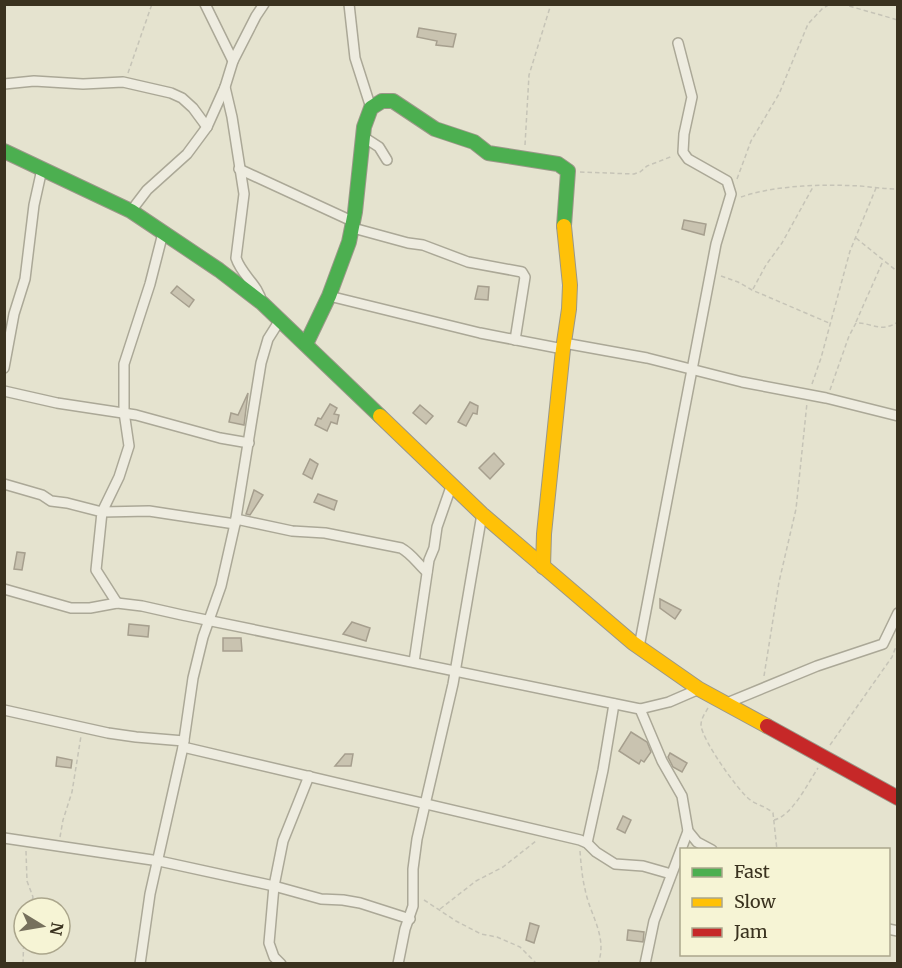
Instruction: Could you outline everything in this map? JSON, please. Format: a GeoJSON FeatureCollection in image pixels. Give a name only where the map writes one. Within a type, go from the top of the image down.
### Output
{"type":"FeatureCollection","features":[{"type":"Feature","properties":{"kind":"main road"},"geometry":{"type":"LineString","coordinates":[[306,344],[329,297],[353,225],[362,136],[371,108],[382,101],[393,101],[435,129],[474,142],[488,153],[558,164],[568,171],[564,221],[570,285],[544,534],[543,567]]}},
{"type":"Feature","properties":{"kind":"main road"},"geometry":{"type":"LineString","coordinates":[[4,151],[131,211],[262,303],[482,514],[639,647],[699,689],[897,798]]}},
{"type":"Feature","properties":{"kind":"street"},"geometry":{"type":"LineString","coordinates":[[205,4],[233,61]]}},
{"type":"Feature","properties":{"kind":"street"},"geometry":{"type":"LineString","coordinates":[[131,211],[147,190],[187,154],[207,127],[225,87],[233,61],[264,4]]}},
{"type":"Feature","properties":{"kind":"street"},"geometry":{"type":"LineString","coordinates":[[349,4],[355,58],[371,108]]}},
{"type":"Feature","properties":{"kind":"street"},"geometry":{"type":"LineString","coordinates":[[639,647],[719,230],[730,196],[727,181],[688,159],[683,152],[684,134],[692,97],[678,43]]}},
{"type":"Feature","properties":{"kind":"street"},"geometry":{"type":"LineString","coordinates":[[4,84],[34,81],[83,84],[123,82],[171,93],[182,98],[193,108],[207,127]]}},
{"type":"Feature","properties":{"kind":"street"},"geometry":{"type":"LineString","coordinates":[[225,87],[244,194],[236,258],[238,266],[260,293],[262,303]]}},
{"type":"Feature","properties":{"kind":"street"},"geometry":{"type":"LineString","coordinates":[[362,136],[379,147],[387,160]]}},
{"type":"Feature","properties":{"kind":"street"},"geometry":{"type":"LineString","coordinates":[[4,368],[14,314],[25,279],[34,205],[42,169]]}},
{"type":"Feature","properties":{"kind":"street"},"geometry":{"type":"LineString","coordinates":[[239,169],[353,225],[408,243],[423,245],[468,261],[522,272],[525,277],[515,340]]}},
{"type":"Feature","properties":{"kind":"street"},"geometry":{"type":"LineString","coordinates":[[117,603],[96,570],[102,512],[119,477],[129,446],[124,412],[123,375],[126,354],[150,284],[163,233]]}},
{"type":"Feature","properties":{"kind":"street"},"geometry":{"type":"LineString","coordinates":[[329,297],[515,340],[647,358],[897,416]]}},
{"type":"Feature","properties":{"kind":"street"},"geometry":{"type":"LineString","coordinates":[[140,963],[144,930],[184,744],[193,678],[203,638],[221,586],[235,522],[261,363],[268,339],[280,320]]}},
{"type":"Feature","properties":{"kind":"street"},"geometry":{"type":"LineString","coordinates":[[4,391],[57,403],[124,412],[220,438],[249,443]]}},
{"type":"Feature","properties":{"kind":"street"},"geometry":{"type":"LineString","coordinates":[[4,484],[42,495],[51,501],[102,512],[149,511],[292,531],[326,533],[401,548],[409,552],[416,563],[427,572]]}},
{"type":"Feature","properties":{"kind":"street"},"geometry":{"type":"LineString","coordinates":[[414,662],[429,560],[434,548],[437,527],[452,484]]}},
{"type":"Feature","properties":{"kind":"street"},"geometry":{"type":"LineString","coordinates":[[398,963],[414,895],[413,869],[417,839],[456,670],[482,514]]}},
{"type":"Feature","properties":{"kind":"street"},"geometry":{"type":"LineString","coordinates":[[4,588],[71,608],[82,609],[117,603],[142,606],[640,709],[669,702],[699,689]]}},
{"type":"Feature","properties":{"kind":"street"},"geometry":{"type":"LineString","coordinates":[[883,644],[897,613]]}},
{"type":"Feature","properties":{"kind":"street"},"geometry":{"type":"LineString","coordinates":[[721,700],[897,640]]}},
{"type":"Feature","properties":{"kind":"street"},"geometry":{"type":"LineString","coordinates":[[583,841],[603,770],[614,704]]}},
{"type":"Feature","properties":{"kind":"street"},"geometry":{"type":"LineString","coordinates":[[640,709],[662,761],[682,796],[688,831],[697,842],[710,848]]}},
{"type":"Feature","properties":{"kind":"street"},"geometry":{"type":"LineString","coordinates":[[4,710],[82,727],[184,744],[583,841],[615,864],[643,866],[671,874]]}},
{"type":"Feature","properties":{"kind":"street"},"geometry":{"type":"LineString","coordinates":[[280,963],[274,957],[269,944],[274,886],[283,841],[309,776]]}},
{"type":"Feature","properties":{"kind":"street"},"geometry":{"type":"LineString","coordinates":[[681,848],[688,831]]}},
{"type":"Feature","properties":{"kind":"street"},"geometry":{"type":"LineString","coordinates":[[4,838],[159,861],[274,886],[321,899],[360,903],[410,919]]}},
{"type":"Feature","properties":{"kind":"street"},"geometry":{"type":"LineString","coordinates":[[645,963],[654,921],[680,851]]}},
{"type":"Feature","properties":{"kind":"path"},"geometry":{"type":"LineString","coordinates":[[123,82],[152,4]]}},
{"type":"Feature","properties":{"kind":"path"},"geometry":{"type":"LineString","coordinates":[[523,158],[529,75],[551,4]]}},
{"type":"Feature","properties":{"kind":"path"},"geometry":{"type":"LineString","coordinates":[[830,4],[808,24],[779,94],[751,141],[730,196],[742,197],[762,190],[814,187],[897,189]]}},
{"type":"Feature","properties":{"kind":"path"},"geometry":{"type":"LineString","coordinates":[[842,4],[897,20]]}},
{"type":"Feature","properties":{"kind":"path"},"geometry":{"type":"LineString","coordinates":[[568,171],[634,174],[647,165],[683,152]]}},
{"type":"Feature","properties":{"kind":"path"},"geometry":{"type":"LineString","coordinates":[[752,290],[766,265],[783,243],[814,187]]}},
{"type":"Feature","properties":{"kind":"path"},"geometry":{"type":"LineString","coordinates":[[763,686],[779,582],[796,509],[807,396],[821,358],[850,251],[876,188]]}},
{"type":"Feature","properties":{"kind":"path"},"geometry":{"type":"LineString","coordinates":[[855,238],[897,272]]}},
{"type":"Feature","properties":{"kind":"path"},"geometry":{"type":"LineString","coordinates":[[826,398],[849,336],[883,261]]}},
{"type":"Feature","properties":{"kind":"path"},"geometry":{"type":"LineString","coordinates":[[711,274],[738,282],[830,323]]}},
{"type":"Feature","properties":{"kind":"path"},"geometry":{"type":"LineString","coordinates":[[856,323],[887,328],[897,322]]}},
{"type":"Feature","properties":{"kind":"path"},"geometry":{"type":"LineString","coordinates":[[774,820],[784,817],[811,782],[834,739],[892,657],[897,640]]}},
{"type":"Feature","properties":{"kind":"path"},"geometry":{"type":"LineString","coordinates":[[721,700],[702,718],[701,726],[704,734],[726,773],[740,790],[747,798],[770,810],[774,820],[777,848]]}},
{"type":"Feature","properties":{"kind":"path"},"geometry":{"type":"LineString","coordinates":[[58,847],[63,820],[72,792],[82,727]]}},
{"type":"Feature","properties":{"kind":"path"},"geometry":{"type":"LineString","coordinates":[[440,910],[476,881],[503,867],[547,833]]}},
{"type":"Feature","properties":{"kind":"path"},"geometry":{"type":"LineString","coordinates":[[25,841],[27,881],[33,896]]}},
{"type":"Feature","properties":{"kind":"path"},"geometry":{"type":"LineString","coordinates":[[583,841],[585,891],[602,937],[598,963]]}},
{"type":"Feature","properties":{"kind":"path"},"geometry":{"type":"LineString","coordinates":[[414,895],[482,934],[520,947],[537,963]]}},
{"type":"Feature","properties":{"kind":"building"},"geometry":{"type":"Polygon","coordinates":[[[419,28],[456,34],[453,47],[436,45],[437,41],[417,37],[419,28]]]}},
{"type":"Feature","properties":{"kind":"building"},"geometry":{"type":"Polygon","coordinates":[[[684,220],[706,224],[704,235],[682,229],[684,220]]]}},
{"type":"Feature","properties":{"kind":"building"},"geometry":{"type":"Polygon","coordinates":[[[177,286],[194,300],[189,307],[171,293],[177,286]]]}},
{"type":"Feature","properties":{"kind":"building"},"geometry":{"type":"Polygon","coordinates":[[[478,286],[489,287],[488,300],[475,299],[478,286]]]}},
{"type":"Feature","properties":{"kind":"building"},"geometry":{"type":"Polygon","coordinates":[[[248,393],[244,425],[229,422],[231,413],[238,415],[248,393]]]}},
{"type":"Feature","properties":{"kind":"building"},"geometry":{"type":"Polygon","coordinates":[[[470,402],[478,406],[477,414],[473,413],[466,426],[458,422],[470,402]]]}},
{"type":"Feature","properties":{"kind":"building"},"geometry":{"type":"Polygon","coordinates":[[[330,404],[337,408],[334,414],[339,415],[337,424],[331,422],[327,431],[315,425],[330,404]]]}},
{"type":"Feature","properties":{"kind":"building"},"geometry":{"type":"Polygon","coordinates":[[[420,405],[433,416],[426,424],[413,413],[420,405]]]}},
{"type":"Feature","properties":{"kind":"building"},"geometry":{"type":"Polygon","coordinates":[[[494,453],[504,464],[490,479],[479,468],[494,453]]]}},
{"type":"Feature","properties":{"kind":"building"},"geometry":{"type":"Polygon","coordinates":[[[310,459],[318,464],[312,479],[303,474],[310,459]]]}},
{"type":"Feature","properties":{"kind":"building"},"geometry":{"type":"Polygon","coordinates":[[[254,490],[263,495],[250,515],[246,514],[254,490]]]}},
{"type":"Feature","properties":{"kind":"building"},"geometry":{"type":"Polygon","coordinates":[[[318,494],[337,501],[334,510],[314,502],[318,494]]]}},
{"type":"Feature","properties":{"kind":"building"},"geometry":{"type":"Polygon","coordinates":[[[17,552],[25,553],[22,570],[14,569],[17,552]]]}},
{"type":"Feature","properties":{"kind":"building"},"geometry":{"type":"Polygon","coordinates":[[[660,599],[681,610],[675,619],[660,608],[660,599]]]}},
{"type":"Feature","properties":{"kind":"building"},"geometry":{"type":"Polygon","coordinates":[[[352,622],[370,628],[366,641],[343,634],[352,622]]]}},
{"type":"Feature","properties":{"kind":"building"},"geometry":{"type":"Polygon","coordinates":[[[129,624],[149,626],[148,637],[128,635],[129,624]]]}},
{"type":"Feature","properties":{"kind":"building"},"geometry":{"type":"Polygon","coordinates":[[[223,638],[241,638],[242,651],[223,651],[223,638]]]}},
{"type":"Feature","properties":{"kind":"building"},"geometry":{"type":"Polygon","coordinates":[[[631,732],[647,742],[651,752],[644,762],[641,760],[639,764],[619,751],[631,732]]]}},
{"type":"Feature","properties":{"kind":"building"},"geometry":{"type":"Polygon","coordinates":[[[670,753],[687,763],[682,772],[673,767],[668,757],[670,753]]]}},
{"type":"Feature","properties":{"kind":"building"},"geometry":{"type":"Polygon","coordinates":[[[345,754],[353,754],[351,766],[335,766],[345,754]]]}},
{"type":"Feature","properties":{"kind":"building"},"geometry":{"type":"Polygon","coordinates":[[[57,757],[72,760],[71,768],[56,766],[57,757]]]}},
{"type":"Feature","properties":{"kind":"building"},"geometry":{"type":"Polygon","coordinates":[[[623,816],[631,820],[625,833],[617,829],[623,816]]]}},
{"type":"Feature","properties":{"kind":"building"},"geometry":{"type":"Polygon","coordinates":[[[530,923],[539,926],[534,943],[526,940],[530,923]]]}},
{"type":"Feature","properties":{"kind":"building"},"geometry":{"type":"Polygon","coordinates":[[[628,930],[644,932],[643,942],[627,940],[628,930]]]}},
{"type":"Feature","properties":{"kind":"traffic: fast"},"geometry":{"type":"LineString","coordinates":[[306,344],[329,296],[349,242],[355,212],[364,127],[371,108],[382,101],[393,101],[435,129],[474,142],[488,153],[558,164],[568,171],[564,226]]}},
{"type":"Feature","properties":{"kind":"traffic: fast"},"geometry":{"type":"LineString","coordinates":[[4,151],[131,211],[219,270],[262,303],[380,416]]}},
{"type":"Feature","properties":{"kind":"traffic: slow"},"geometry":{"type":"LineString","coordinates":[[543,567],[544,534],[569,309],[570,285],[564,226]]}},
{"type":"Feature","properties":{"kind":"traffic: slow"},"geometry":{"type":"LineString","coordinates":[[380,416],[482,514],[633,643],[699,689],[767,726]]}},
{"type":"Feature","properties":{"kind":"traffic: jam"},"geometry":{"type":"LineString","coordinates":[[767,726],[898,798]]}}]}
